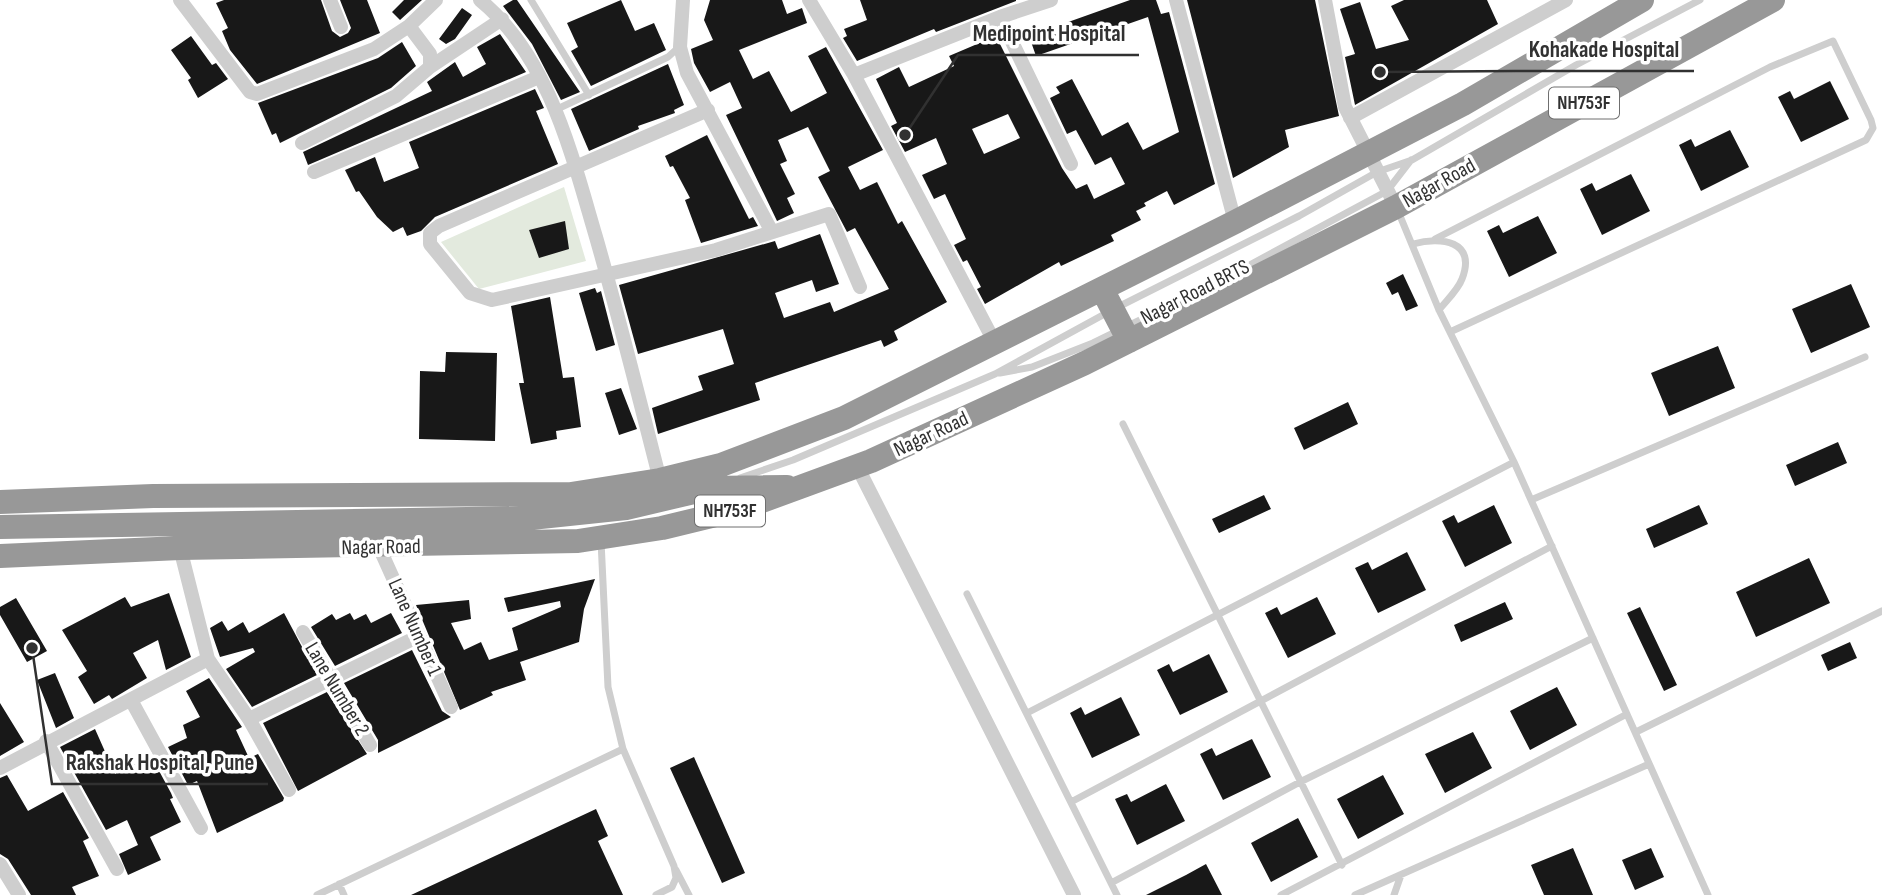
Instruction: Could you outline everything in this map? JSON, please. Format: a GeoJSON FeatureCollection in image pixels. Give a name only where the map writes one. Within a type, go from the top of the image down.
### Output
{"type":"FeatureCollection","features":[{"type":"Feature","properties":{"kind":"highway","name":"Nagar Road"},"geometry":{"type":"LineString","coordinates":[[0,502],[153,496],[571,494],[660,480],[722,466],[844,418],[995,344],[1116,317],[1235,222],[1372,163],[1463,104],[1642,0]]}},
{"type":"Feature","properties":{"kind":"highway","name":"Nagar Road"},"geometry":{"type":"LineString","coordinates":[[0,556],[180,548],[379,547],[578,541],[662,528],[740,509],[857,466],[1116,317],[1391,199],[1773,0]]}},
{"type":"Feature","properties":{"kind":"highway"},"geometry":{"type":"LineString","coordinates":[[0,527],[531,518],[626,508],[711,488],[757,485],[797,488]]}},
{"type":"Feature","properties":{"kind":"street"},"geometry":{"type":"LineString","coordinates":[[331,0],[341,27]]}},
{"type":"Feature","properties":{"kind":"street"},"geometry":{"type":"LineString","coordinates":[[188,2],[250,92],[257,94],[374,49],[409,26],[436,0]]}},
{"type":"Feature","properties":{"kind":"street"},"geometry":{"type":"LineString","coordinates":[[480,0],[502,19],[539,77],[576,168],[607,274],[660,480]]}},
{"type":"Feature","properties":{"kind":"street"},"geometry":{"type":"LineString","coordinates":[[682,0],[680,47],[687,73],[772,232]]}},
{"type":"Feature","properties":{"kind":"street"},"geometry":{"type":"LineString","coordinates":[[810,0],[854,75],[995,344]]}},
{"type":"Feature","properties":{"kind":"street"},"geometry":{"type":"LineString","coordinates":[[854,75],[1000,17],[1051,0]]}},
{"type":"Feature","properties":{"kind":"street"},"geometry":{"type":"LineString","coordinates":[[1176,0],[1235,222]]}},
{"type":"Feature","properties":{"kind":"street"},"geometry":{"type":"LineString","coordinates":[[1325,0],[1340,88],[1350,118],[1391,199]]}},
{"type":"Feature","properties":{"kind":"street"},"geometry":{"type":"LineString","coordinates":[[1350,118],[1566,0]]}},
{"type":"Feature","properties":{"kind":"street"},"geometry":{"type":"LineString","coordinates":[[1000,17],[1071,164]]}},
{"type":"Feature","properties":{"kind":"street"},"geometry":{"type":"LineString","coordinates":[[302,143],[396,96],[430,67],[502,19]]}},
{"type":"Feature","properties":{"kind":"street"},"geometry":{"type":"LineString","coordinates":[[409,26],[430,54],[430,67]]}},
{"type":"Feature","properties":{"kind":"street"},"geometry":{"type":"LineString","coordinates":[[314,172],[539,77]]}},
{"type":"Feature","properties":{"kind":"street"},"geometry":{"type":"LineString","coordinates":[[708,110],[439,226],[429,233],[430,243],[471,293],[492,300],[716,250],[829,214],[860,288]]}},
{"type":"Feature","properties":{"kind":"street"},"geometry":{"type":"LineString","coordinates":[[857,466],[1074,895]]}},
{"type":"Feature","properties":{"kind":"street","name":"Lane Number 1"},"geometry":{"type":"LineString","coordinates":[[379,547],[451,708]]}},
{"type":"Feature","properties":{"kind":"street"},"geometry":{"type":"LineString","coordinates":[[180,548],[208,659],[249,719],[289,790]]}},
{"type":"Feature","properties":{"kind":"street","name":"Lane Number 2"},"geometry":{"type":"LineString","coordinates":[[303,632],[370,745]]}},
{"type":"Feature","properties":{"kind":"street"},"geometry":{"type":"LineString","coordinates":[[249,719],[419,636]]}},
{"type":"Feature","properties":{"kind":"street"},"geometry":{"type":"LineString","coordinates":[[0,768],[46,741],[208,659]]}},
{"type":"Feature","properties":{"kind":"street"},"geometry":{"type":"LineString","coordinates":[[131,700],[201,828]]}},
{"type":"Feature","properties":{"kind":"street"},"geometry":{"type":"LineString","coordinates":[[46,741],[117,869]]}},
{"type":"Feature","properties":{"kind":"street"},"geometry":{"type":"LineString","coordinates":[[0,864],[19,895]]}},
{"type":"Feature","properties":{"kind":"lane"},"geometry":{"type":"LineString","coordinates":[[531,0],[589,95]]}},
{"type":"Feature","properties":{"kind":"lane"},"geometry":{"type":"LineString","coordinates":[[1700,0],[1576,65],[1412,160],[1391,199],[1413,244],[1438,310],[1514,462],[1709,895]]}},
{"type":"Feature","properties":{"kind":"lane"},"geometry":{"type":"LineString","coordinates":[[1435,239],[1770,67],[1833,41],[1871,120],[1873,128],[1867,140],[1450,332]]}},
{"type":"Feature","properties":{"kind":"lane"},"geometry":{"type":"LineString","coordinates":[[554,111],[668,57],[680,47]]}},
{"type":"Feature","properties":{"kind":"lane","name":"Nagar Road BRTS"},"geometry":{"type":"LineString","coordinates":[[995,374],[1032,367],[1116,317],[1299,216],[1372,163],[1412,160]]}},
{"type":"Feature","properties":{"kind":"lane"},"geometry":{"type":"LineString","coordinates":[[1413,244],[1446,239],[1458,246],[1466,265],[1461,283],[1438,310]]}},
{"type":"Feature","properties":{"kind":"lane","name":"Nagar Road BRTS"},"geometry":{"type":"LineString","coordinates":[[711,488],[793,460],[995,374],[1116,317]]}},
{"type":"Feature","properties":{"kind":"lane"},"geometry":{"type":"LineString","coordinates":[[1531,500],[1865,357]]}},
{"type":"Feature","properties":{"kind":"lane"},"geometry":{"type":"LineString","coordinates":[[1123,424],[1342,865]]}},
{"type":"Feature","properties":{"kind":"lane"},"geometry":{"type":"LineString","coordinates":[[1027,713],[1220,616],[1514,462]]}},
{"type":"Feature","properties":{"kind":"lane"},"geometry":{"type":"LineString","coordinates":[[601,537],[608,687],[622,749],[674,866],[690,895]]}},
{"type":"Feature","properties":{"kind":"lane"},"geometry":{"type":"LineString","coordinates":[[1072,802],[1552,546]]}},
{"type":"Feature","properties":{"kind":"lane"},"geometry":{"type":"LineString","coordinates":[[967,594],[1118,895]]}},
{"type":"Feature","properties":{"kind":"lane"},"geometry":{"type":"LineString","coordinates":[[1636,732],[1882,611]]}},
{"type":"Feature","properties":{"kind":"lane"},"geometry":{"type":"LineString","coordinates":[[1111,883],[1302,782],[1593,638]]}},
{"type":"Feature","properties":{"kind":"lane"},"geometry":{"type":"LineString","coordinates":[[1281,895],[1628,714]]}},
{"type":"Feature","properties":{"kind":"lane"},"geometry":{"type":"LineString","coordinates":[[317,895],[622,749]]}},
{"type":"Feature","properties":{"kind":"lane"},"geometry":{"type":"LineString","coordinates":[[1355,895],[1649,764]]}},
{"type":"Feature","properties":{"kind":"lane"},"geometry":{"type":"LineString","coordinates":[[656,895],[672,887],[676,878],[674,866]]}},
{"type":"Feature","properties":{"kind":"lane"},"geometry":{"type":"LineString","coordinates":[[1394,895],[1401,875]]}},
{"type":"Feature","properties":{"kind":"lane"},"geometry":{"type":"LineString","coordinates":[[339,884],[344,895]]}},
{"type":"Feature","properties":{"kind":"shaded area"},"geometry":{"type":"Polygon","coordinates":[[[564,187],[586,261],[479,289],[441,242],[564,187]]]}},
{"type":"Feature","properties":{"kind":"building"},"geometry":{"type":"Polygon","coordinates":[[[224,0],[321,0],[332,31],[340,37],[351,28],[340,0],[367,0],[380,33],[257,84],[230,50],[222,31],[228,28],[216,3],[224,0]]]}},
{"type":"Feature","properties":{"kind":"building"},"geometry":{"type":"Polygon","coordinates":[[[404,0],[422,0],[400,20],[392,12],[404,0]]]}},
{"type":"Feature","properties":{"kind":"building"},"geometry":{"type":"Polygon","coordinates":[[[517,0],[580,92],[561,100],[532,44],[503,6],[517,0]]]}},
{"type":"Feature","properties":{"kind":"building"},"geometry":{"type":"Polygon","coordinates":[[[621,0],[635,31],[654,23],[666,50],[591,86],[571,51],[578,47],[567,23],[621,0]]]}},
{"type":"Feature","properties":{"kind":"building"},"geometry":{"type":"Polygon","coordinates":[[[710,0],[782,0],[787,14],[802,8],[807,23],[739,50],[753,79],[769,71],[791,112],[827,93],[808,56],[826,47],[883,150],[848,167],[860,190],[877,182],[898,224],[902,221],[947,302],[894,331],[898,340],[884,347],[881,340],[755,383],[760,400],[658,434],[652,408],[703,390],[698,376],[734,364],[723,329],[638,354],[619,285],[775,241],[778,249],[820,234],[839,284],[816,292],[812,280],[775,293],[784,318],[830,302],[834,312],[889,289],[855,228],[847,232],[818,177],[830,171],[808,127],[778,140],[787,161],[780,164],[795,194],[787,198],[794,213],[777,221],[726,115],[742,108],[730,82],[710,92],[694,63],[691,49],[713,40],[704,20],[710,0]]]}},
{"type":"Feature","properties":{"kind":"building"},"geometry":{"type":"Polygon","coordinates":[[[860,0],[1016,1],[936,32],[934,29],[857,61],[843,38],[847,36],[844,29],[867,20],[860,0]]]}},
{"type":"Feature","properties":{"kind":"building"},"geometry":{"type":"Polygon","coordinates":[[[1130,0],[1156,0],[1161,14],[1169,12],[1215,184],[1174,205],[1167,191],[1144,203],[1146,206],[1136,211],[1141,220],[1111,235],[1114,241],[1061,266],[1059,262],[985,304],[977,289],[981,287],[967,260],[963,262],[954,245],[966,239],[945,194],[934,199],[922,175],[947,164],[936,138],[905,152],[891,126],[897,123],[876,79],[899,67],[909,87],[954,66],[949,56],[996,36],[1062,168],[1076,189],[1087,184],[1094,199],[1125,184],[1111,157],[1095,165],[1076,130],[1067,134],[1050,98],[1060,93],[1056,87],[1072,79],[1102,136],[1128,122],[1143,150],[1179,132],[1148,17],[1036,56],[1029,36],[1130,0]],[[1008,114],[972,129],[984,154],[1020,138],[1008,114]]]}},
{"type":"Feature","properties":{"kind":"building"},"geometry":{"type":"Polygon","coordinates":[[[1187,0],[1315,0],[1339,116],[1285,130],[1289,147],[1233,178],[1187,0]]]}},
{"type":"Feature","properties":{"kind":"building"},"geometry":{"type":"Polygon","coordinates":[[[1404,0],[1487,0],[1498,24],[1355,105],[1345,57],[1355,54],[1340,9],[1360,2],[1376,49],[1409,40],[1391,6],[1404,0]]]}},
{"type":"Feature","properties":{"kind":"building"},"geometry":{"type":"Polygon","coordinates":[[[462,8],[472,15],[455,39],[446,44],[439,39],[462,8]]]}},
{"type":"Feature","properties":{"kind":"building"},"geometry":{"type":"Polygon","coordinates":[[[500,34],[526,72],[308,165],[303,152],[432,91],[427,82],[455,62],[463,77],[486,64],[477,47],[500,34]]]}},
{"type":"Feature","properties":{"kind":"building"},"geometry":{"type":"Polygon","coordinates":[[[191,36],[212,65],[216,63],[228,79],[198,98],[188,80],[191,78],[171,50],[191,36]]]}},
{"type":"Feature","properties":{"kind":"building"},"geometry":{"type":"Polygon","coordinates":[[[402,42],[416,66],[391,88],[280,143],[276,133],[272,135],[258,103],[378,58],[402,42]]]}},
{"type":"Feature","properties":{"kind":"building"},"geometry":{"type":"Polygon","coordinates":[[[668,64],[684,105],[674,110],[675,113],[638,126],[639,129],[589,151],[571,109],[668,64]]]}},
{"type":"Feature","properties":{"kind":"building"},"geometry":{"type":"Polygon","coordinates":[[[1830,81],[1849,119],[1801,142],[1778,97],[1790,91],[1794,99],[1830,81]]]}},
{"type":"Feature","properties":{"kind":"building"},"geometry":{"type":"Polygon","coordinates":[[[535,89],[544,108],[536,111],[558,164],[435,217],[421,231],[407,236],[403,227],[393,232],[377,217],[359,191],[356,192],[345,170],[375,157],[384,182],[419,168],[409,142],[535,89]]]}},
{"type":"Feature","properties":{"kind":"building"},"geometry":{"type":"Polygon","coordinates":[[[1730,130],[1749,167],[1701,191],[1679,145],[1691,139],[1695,147],[1730,130]]]}},
{"type":"Feature","properties":{"kind":"building"},"geometry":{"type":"Polygon","coordinates":[[[707,135],[749,219],[753,217],[758,226],[701,243],[685,200],[690,198],[665,156],[707,135]]]}},
{"type":"Feature","properties":{"kind":"building"},"geometry":{"type":"Polygon","coordinates":[[[1631,174],[1650,211],[1602,235],[1580,189],[1592,183],[1596,191],[1631,174]]]}},
{"type":"Feature","properties":{"kind":"building"},"geometry":{"type":"Polygon","coordinates":[[[1538,216],[1557,253],[1509,277],[1487,231],[1499,225],[1503,233],[1538,216]]]}},
{"type":"Feature","properties":{"kind":"building"},"geometry":{"type":"Polygon","coordinates":[[[565,221],[569,249],[539,258],[529,230],[565,221]]]}},
{"type":"Feature","properties":{"kind":"building"},"geometry":{"type":"Polygon","coordinates":[[[1403,274],[1418,306],[1406,311],[1398,292],[1392,295],[1386,283],[1403,274]]]}},
{"type":"Feature","properties":{"kind":"building"},"geometry":{"type":"Polygon","coordinates":[[[1851,284],[1870,327],[1811,353],[1792,309],[1851,284]]]}},
{"type":"Feature","properties":{"kind":"building"},"geometry":{"type":"Polygon","coordinates":[[[595,288],[597,293],[601,291],[615,345],[596,351],[579,293],[595,288]]]}},
{"type":"Feature","properties":{"kind":"building"},"geometry":{"type":"Polygon","coordinates":[[[550,297],[563,378],[574,377],[581,427],[556,431],[557,439],[531,444],[519,383],[524,383],[511,306],[550,297]]]}},
{"type":"Feature","properties":{"kind":"building"},"geometry":{"type":"Polygon","coordinates":[[[1718,346],[1735,388],[1669,416],[1651,373],[1718,346]]]}},
{"type":"Feature","properties":{"kind":"building"},"geometry":{"type":"Polygon","coordinates":[[[446,352],[497,353],[495,441],[419,439],[420,371],[445,372],[446,352]]]}},
{"type":"Feature","properties":{"kind":"building"},"geometry":{"type":"Polygon","coordinates":[[[621,388],[637,429],[619,435],[605,393],[621,388]]]}},
{"type":"Feature","properties":{"kind":"building"},"geometry":{"type":"Polygon","coordinates":[[[1348,402],[1358,424],[1304,450],[1294,428],[1348,402]]]}},
{"type":"Feature","properties":{"kind":"building"},"geometry":{"type":"Polygon","coordinates":[[[1838,442],[1847,463],[1795,486],[1786,465],[1838,442]]]}},
{"type":"Feature","properties":{"kind":"building"},"geometry":{"type":"Polygon","coordinates":[[[1264,495],[1271,509],[1219,533],[1212,519],[1264,495]]]}},
{"type":"Feature","properties":{"kind":"building"},"geometry":{"type":"Polygon","coordinates":[[[1494,505],[1512,543],[1465,567],[1442,521],[1454,515],[1458,523],[1494,505]]]}},
{"type":"Feature","properties":{"kind":"building"},"geometry":{"type":"Polygon","coordinates":[[[1699,505],[1708,524],[1654,548],[1646,529],[1699,505]]]}},
{"type":"Feature","properties":{"kind":"building"},"geometry":{"type":"Polygon","coordinates":[[[1407,552],[1426,590],[1378,613],[1355,568],[1368,562],[1372,570],[1407,552]]]}},
{"type":"Feature","properties":{"kind":"building"},"geometry":{"type":"Polygon","coordinates":[[[1809,558],[1830,603],[1756,637],[1736,592],[1809,558]]]}},
{"type":"Feature","properties":{"kind":"building"},"geometry":{"type":"Polygon","coordinates":[[[595,579],[584,609],[579,642],[520,662],[526,680],[491,692],[493,695],[460,710],[416,605],[469,600],[471,619],[451,623],[464,650],[481,642],[489,660],[518,650],[512,628],[561,607],[560,601],[508,612],[504,598],[595,579]]]}},
{"type":"Feature","properties":{"kind":"building"},"geometry":{"type":"Polygon","coordinates":[[[169,593],[191,657],[166,670],[158,640],[133,653],[147,678],[112,699],[109,695],[94,704],[78,677],[87,671],[62,630],[125,597],[131,607],[169,593]]]}},
{"type":"Feature","properties":{"kind":"building"},"geometry":{"type":"Polygon","coordinates":[[[1317,597],[1336,634],[1288,658],[1265,613],[1277,607],[1281,615],[1317,597]]]}},
{"type":"Feature","properties":{"kind":"building"},"geometry":{"type":"Polygon","coordinates":[[[16,598],[47,651],[27,662],[0,615],[0,607],[16,598]]]}},
{"type":"Feature","properties":{"kind":"building"},"geometry":{"type":"Polygon","coordinates":[[[1505,602],[1513,619],[1461,642],[1454,625],[1505,602]]]}},
{"type":"Feature","properties":{"kind":"building"},"geometry":{"type":"Polygon","coordinates":[[[1640,607],[1677,685],[1664,691],[1627,613],[1640,607]]]}},
{"type":"Feature","properties":{"kind":"building"},"geometry":{"type":"Polygon","coordinates":[[[284,613],[317,675],[252,707],[226,669],[255,652],[253,648],[220,657],[210,628],[222,621],[228,631],[243,622],[249,633],[284,613]]]}},
{"type":"Feature","properties":{"kind":"building"},"geometry":{"type":"Polygon","coordinates":[[[350,613],[354,620],[366,614],[371,623],[391,613],[402,633],[335,666],[311,627],[332,614],[336,620],[350,613]]]}},
{"type":"Feature","properties":{"kind":"building"},"geometry":{"type":"Polygon","coordinates":[[[1850,642],[1857,658],[1828,671],[1821,655],[1850,642]]]}},
{"type":"Feature","properties":{"kind":"building"},"geometry":{"type":"Polygon","coordinates":[[[412,650],[442,711],[451,717],[378,753],[378,740],[344,683],[412,650]]]}},
{"type":"Feature","properties":{"kind":"building"},"geometry":{"type":"Polygon","coordinates":[[[1209,654],[1228,692],[1180,715],[1157,670],[1169,664],[1173,672],[1209,654]]]}},
{"type":"Feature","properties":{"kind":"building"},"geometry":{"type":"Polygon","coordinates":[[[55,673],[74,718],[56,728],[37,680],[55,673]]]}},
{"type":"Feature","properties":{"kind":"building"},"geometry":{"type":"Polygon","coordinates":[[[209,678],[242,727],[236,730],[249,758],[258,754],[284,798],[283,801],[217,833],[197,781],[188,785],[168,747],[187,738],[183,725],[200,717],[186,691],[209,678]]]}},
{"type":"Feature","properties":{"kind":"building"},"geometry":{"type":"Polygon","coordinates":[[[1557,687],[1577,725],[1530,750],[1510,711],[1557,687]]]}},
{"type":"Feature","properties":{"kind":"building"},"geometry":{"type":"Polygon","coordinates":[[[327,692],[367,754],[298,791],[263,723],[327,692]]]}},
{"type":"Feature","properties":{"kind":"building"},"geometry":{"type":"Polygon","coordinates":[[[1121,697],[1140,735],[1092,758],[1070,713],[1081,707],[1085,715],[1121,697]]]}},
{"type":"Feature","properties":{"kind":"building"},"geometry":{"type":"Polygon","coordinates":[[[0,703],[24,742],[0,756],[0,703]]]}},
{"type":"Feature","properties":{"kind":"building"},"geometry":{"type":"Polygon","coordinates":[[[95,729],[115,774],[151,756],[171,793],[173,798],[170,799],[181,822],[150,837],[161,860],[128,875],[119,854],[138,845],[127,820],[106,830],[60,747],[95,729]]]}},
{"type":"Feature","properties":{"kind":"building"},"geometry":{"type":"Polygon","coordinates":[[[1473,732],[1492,768],[1445,793],[1425,754],[1473,732]]]}},
{"type":"Feature","properties":{"kind":"building"},"geometry":{"type":"Polygon","coordinates":[[[1252,739],[1271,777],[1223,800],[1200,754],[1212,748],[1216,756],[1252,739]]]}},
{"type":"Feature","properties":{"kind":"building"},"geometry":{"type":"Polygon","coordinates":[[[694,757],[745,873],[722,883],[670,768],[694,757]]]}},
{"type":"Feature","properties":{"kind":"building"},"geometry":{"type":"Polygon","coordinates":[[[7,775],[28,811],[63,792],[89,838],[83,841],[99,876],[72,887],[76,895],[31,895],[8,859],[0,854],[0,778],[7,775]]]}},
{"type":"Feature","properties":{"kind":"building"},"geometry":{"type":"Polygon","coordinates":[[[1383,775],[1404,814],[1358,839],[1337,799],[1383,775]]]}},
{"type":"Feature","properties":{"kind":"building"},"geometry":{"type":"Polygon","coordinates":[[[1166,784],[1185,821],[1137,845],[1115,799],[1127,794],[1131,802],[1166,784]]]}},
{"type":"Feature","properties":{"kind":"building"},"geometry":{"type":"Polygon","coordinates":[[[596,809],[608,836],[598,841],[623,895],[411,895],[596,809]]]}},
{"type":"Feature","properties":{"kind":"building"},"geometry":{"type":"Polygon","coordinates":[[[1298,818],[1318,857],[1271,882],[1251,843],[1298,818]]]}},
{"type":"Feature","properties":{"kind":"building"},"geometry":{"type":"Polygon","coordinates":[[[1573,848],[1593,895],[1544,895],[1531,865],[1573,848]]]}},
{"type":"Feature","properties":{"kind":"building"},"geometry":{"type":"Polygon","coordinates":[[[1651,848],[1664,877],[1635,890],[1622,860],[1651,848]]]}},
{"type":"Feature","properties":{"kind":"building"},"geometry":{"type":"Polygon","coordinates":[[[1206,864],[1222,895],[1146,895],[1186,875],[1206,864]]]}},
{"type":"Feature","properties":{"kind":"place","name":"Kohakade Hospital"},"geometry":{"type":"Point","coordinates":[1380,72]}},
{"type":"Feature","properties":{"kind":"place","name":"Medipoint Hospital"},"geometry":{"type":"Point","coordinates":[905,135]}},
{"type":"Feature","properties":{"kind":"place","name":"Rakshak Hospital, Pune"},"geometry":{"type":"Point","coordinates":[32,648]}}]}
